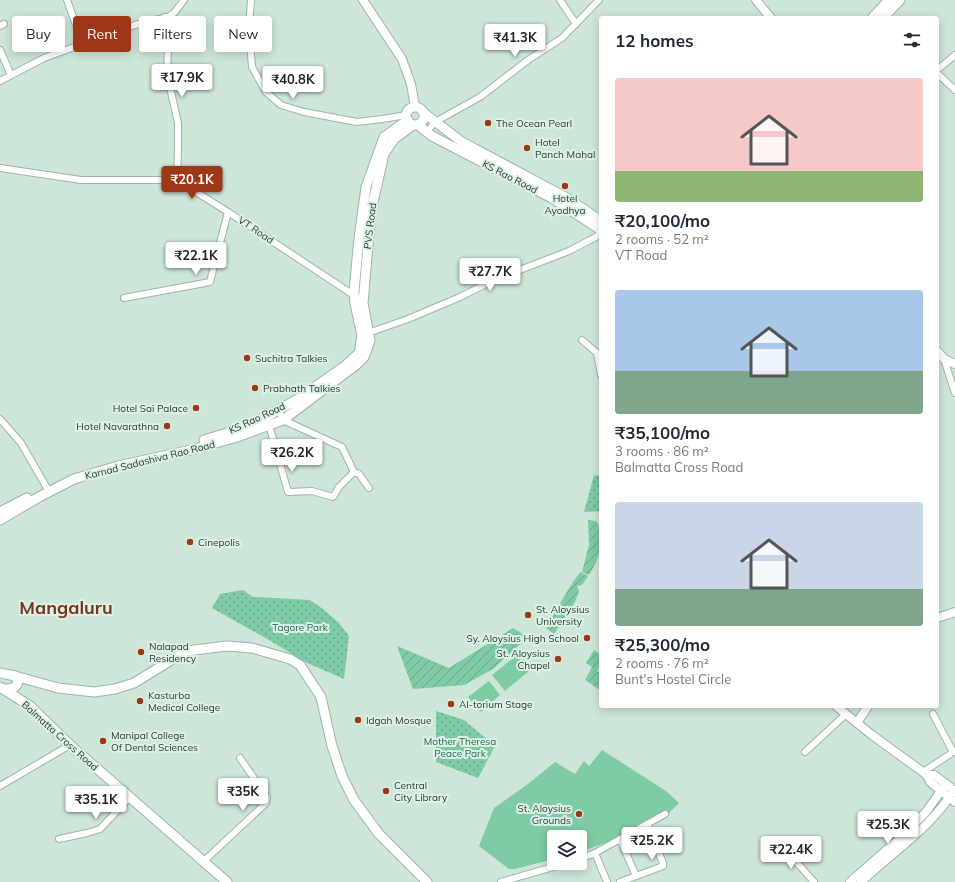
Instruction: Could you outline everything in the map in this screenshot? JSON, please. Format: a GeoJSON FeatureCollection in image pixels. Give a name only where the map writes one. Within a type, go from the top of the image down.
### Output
{"type":"FeatureCollection","features":[{"type":"Feature","properties":{"kind":"main road"},"geometry":{"type":"LineString","coordinates":[[362,0],[402,59],[411,84],[415,107]]}},
{"type":"Feature","properties":{"kind":"main road"},"geometry":{"type":"LineString","coordinates":[[756,0],[769,16]]}},
{"type":"Feature","properties":{"kind":"main road"},"geometry":{"type":"LineString","coordinates":[[874,16],[889,0]]}},
{"type":"Feature","properties":{"kind":"main road"},"geometry":{"type":"LineString","coordinates":[[885,16],[900,0]]}},
{"type":"Feature","properties":{"kind":"main road","name":"PVS Road"},"geometry":{"type":"LineString","coordinates":[[369,337],[358,297],[371,211],[384,154],[394,139],[412,121],[410,109],[415,107]]}},
{"type":"Feature","properties":{"kind":"main road","name":"KS Rao Road"},"geometry":{"type":"LineString","coordinates":[[415,107],[419,108],[462,142],[558,193],[597,221]]}},
{"type":"Feature","properties":{"kind":"main road"},"geometry":{"type":"LineString","coordinates":[[412,121],[424,119],[424,113]]}},
{"type":"Feature","properties":{"kind":"main road","name":"KS Rao Road"},"geometry":{"type":"LineString","coordinates":[[412,121],[432,136],[597,221]]}},
{"type":"Feature","properties":{"kind":"main road","name":"KS Rao Road"},"geometry":{"type":"LineString","coordinates":[[0,512],[86,470],[132,457],[190,445],[230,432],[266,417],[298,399],[345,366],[358,353],[362,336],[358,297]]}},
{"type":"Feature","properties":{"kind":"main road","name":"Karnad Sadashiva Rao Road"},"geometry":{"type":"LineString","coordinates":[[0,520],[39,497],[74,479],[118,466],[191,450],[237,437],[283,420],[356,365],[364,356],[369,337]]}},
{"type":"Feature","properties":{"kind":"main road"},"geometry":{"type":"LineString","coordinates":[[939,353],[944,359],[955,364]]}},
{"type":"Feature","properties":{"kind":"main road"},"geometry":{"type":"LineString","coordinates":[[939,617],[955,612]]}},
{"type":"Feature","properties":{"kind":"main road"},"geometry":{"type":"LineString","coordinates":[[1,673],[58,688],[94,692],[115,689],[134,683],[186,652],[227,646],[252,648],[290,659],[300,665],[321,697],[332,746],[342,776],[354,800],[379,834],[427,882]]}},
{"type":"Feature","properties":{"kind":"main road"},"geometry":{"type":"LineString","coordinates":[[2,688],[16,687],[18,681],[15,676]]}},
{"type":"Feature","properties":{"kind":"main road"},"geometry":{"type":"LineString","coordinates":[[30,680],[23,686],[22,692],[23,698],[30,706]]}},
{"type":"Feature","properties":{"kind":"main road","name":"Balmatta Cross Road"},"geometry":{"type":"LineString","coordinates":[[2,688],[30,706],[70,745],[227,882]]}},
{"type":"Feature","properties":{"kind":"main road"},"geometry":{"type":"LineString","coordinates":[[838,708],[928,774],[946,784],[954,791],[952,800],[902,847],[873,870],[862,882]]}},
{"type":"Feature","properties":{"kind":"main road"},"geometry":{"type":"LineString","coordinates":[[857,723],[867,708]]}},
{"type":"Feature","properties":{"kind":"main road"},"geometry":{"type":"LineString","coordinates":[[928,774],[930,782],[952,800]]}},
{"type":"Feature","properties":{"kind":"main road"},"geometry":{"type":"LineString","coordinates":[[850,882],[898,840],[926,812],[946,784]]}},
{"type":"Feature","properties":{"kind":"street"},"geometry":{"type":"LineString","coordinates":[[67,0],[73,16]]}},
{"type":"Feature","properties":{"kind":"street"},"geometry":{"type":"LineString","coordinates":[[169,16],[174,13],[184,0]]}},
{"type":"Feature","properties":{"kind":"street"},"geometry":{"type":"LineString","coordinates":[[251,0],[249,29],[252,67],[266,92],[281,105],[304,112],[357,122],[382,119],[412,121]]}},
{"type":"Feature","properties":{"kind":"street"},"geometry":{"type":"LineString","coordinates":[[560,0],[576,24]]}},
{"type":"Feature","properties":{"kind":"street"},"geometry":{"type":"LineString","coordinates":[[427,132],[435,122],[480,97],[528,60],[562,38],[599,0]]}},
{"type":"Feature","properties":{"kind":"street"},"geometry":{"type":"LineString","coordinates":[[0,81],[44,58],[73,48]]}},
{"type":"Feature","properties":{"kind":"street"},"geometry":{"type":"LineString","coordinates":[[0,50],[11,75]]}},
{"type":"Feature","properties":{"kind":"street"},"geometry":{"type":"LineString","coordinates":[[0,168],[82,180],[177,180],[178,123],[167,74],[168,52]]}},
{"type":"Feature","properties":{"kind":"street"},"geometry":{"type":"LineString","coordinates":[[939,68],[955,55]]}},
{"type":"Feature","properties":{"kind":"street"},"geometry":{"type":"LineString","coordinates":[[939,75],[955,90]]}},
{"type":"Feature","properties":{"kind":"street","name":"VT Road"},"geometry":{"type":"LineString","coordinates":[[177,180],[358,297]]}},
{"type":"Feature","properties":{"kind":"street"},"geometry":{"type":"LineString","coordinates":[[124,298],[210,282],[228,212]]}},
{"type":"Feature","properties":{"kind":"street"},"geometry":{"type":"LineString","coordinates":[[369,337],[460,297],[494,280],[569,251],[596,237],[599,233]]}},
{"type":"Feature","properties":{"kind":"street"},"geometry":{"type":"LineString","coordinates":[[582,340],[597,353],[599,364]]}},
{"type":"Feature","properties":{"kind":"street"},"geometry":{"type":"LineString","coordinates":[[944,359],[955,393]]}},
{"type":"Feature","properties":{"kind":"street"},"geometry":{"type":"LineString","coordinates":[[278,410],[283,420],[342,447],[354,472],[360,474],[369,488]]}},
{"type":"Feature","properties":{"kind":"street"},"geometry":{"type":"LineString","coordinates":[[0,419],[24,449],[47,488]]}},
{"type":"Feature","properties":{"kind":"street"},"geometry":{"type":"LineString","coordinates":[[269,425],[288,492],[312,491],[333,497],[339,487],[354,472]]}},
{"type":"Feature","properties":{"kind":"street"},"geometry":{"type":"LineString","coordinates":[[928,774],[954,752],[933,714]]}},
{"type":"Feature","properties":{"kind":"street"},"geometry":{"type":"LineString","coordinates":[[805,752],[846,715]]}},
{"type":"Feature","properties":{"kind":"street"},"geometry":{"type":"LineString","coordinates":[[0,786],[70,745]]}},
{"type":"Feature","properties":{"kind":"street"},"geometry":{"type":"LineString","coordinates":[[204,861],[266,803],[267,797],[240,758]]}},
{"type":"Feature","properties":{"kind":"street"},"geometry":{"type":"LineString","coordinates":[[60,839],[87,833],[100,828],[130,797]]}},
{"type":"Feature","properties":{"kind":"street"},"geometry":{"type":"LineString","coordinates":[[587,857],[595,854],[665,814]]}},
{"type":"Feature","properties":{"kind":"street"},"geometry":{"type":"LineString","coordinates":[[620,882],[661,868],[663,864],[647,824]]}},
{"type":"Feature","properties":{"kind":"street"},"geometry":{"type":"LineString","coordinates":[[620,839],[636,876]]}},
{"type":"Feature","properties":{"kind":"street"},"geometry":{"type":"LineString","coordinates":[[783,846],[814,882]]}},
{"type":"Feature","properties":{"kind":"street"},"geometry":{"type":"LineString","coordinates":[[595,854],[607,882]]}},
{"type":"Feature","properties":{"kind":"street"},"geometry":{"type":"LineString","coordinates":[[501,882],[547,869]]}},
{"type":"Feature","properties":{"kind":"street"},"geometry":{"type":"LineString","coordinates":[[526,875],[528,882]]}},
{"type":"Feature","properties":{"kind":"green space"},"geometry":{"type":"Polygon","coordinates":[[[594,475],[599,476],[599,511],[584,512],[594,475]]]}},
{"type":"Feature","properties":{"kind":"green space"},"geometry":{"type":"Polygon","coordinates":[[[588,520],[596,521],[599,527],[599,556],[589,575],[582,572],[589,545],[588,520]]]}},
{"type":"Feature","properties":{"kind":"green space"},"geometry":{"type":"Polygon","coordinates":[[[580,572],[588,576],[582,585],[577,586],[579,591],[575,602],[554,634],[546,628],[580,572]]]}},
{"type":"Feature","properties":{"kind":"green space","name":"Tagore Park"},"geometry":{"type":"Polygon","coordinates":[[[243,590],[253,597],[310,600],[339,623],[349,636],[344,679],[305,662],[212,608],[220,594],[243,590]]]}},
{"type":"Feature","properties":{"kind":"green space"},"geometry":{"type":"Polygon","coordinates":[[[513,628],[528,637],[493,669],[464,685],[413,689],[397,646],[449,668],[513,628]]]}},
{"type":"Feature","properties":{"kind":"green space"},"geometry":{"type":"Polygon","coordinates":[[[594,650],[599,654],[599,668],[597,671],[599,672],[599,690],[585,680],[592,667],[586,663],[594,650]]]}},
{"type":"Feature","properties":{"kind":"green space"},"geometry":{"type":"Polygon","coordinates":[[[517,655],[529,671],[505,691],[492,675],[517,655]]]}},
{"type":"Feature","properties":{"kind":"green space"},"geometry":{"type":"Polygon","coordinates":[[[489,681],[500,695],[481,712],[468,697],[489,681]]]}},
{"type":"Feature","properties":{"kind":"green space","name":"Mother Theresa Peace Park"},"geometry":{"type":"Polygon","coordinates":[[[436,711],[464,720],[495,746],[478,778],[436,762],[436,711]]]}},
{"type":"Feature","properties":{"kind":"green space","name":"St. Aloysius Grounds"},"geometry":{"type":"Polygon","coordinates":[[[602,750],[666,791],[679,803],[661,821],[650,823],[619,838],[587,849],[587,830],[547,830],[547,861],[515,869],[509,869],[479,846],[494,808],[528,784],[555,762],[575,774],[584,761],[589,766],[602,750]]]}},
{"type":"Feature","properties":{"kind":"place","name":"The Ocean Pearl"},"geometry":{"type":"Point","coordinates":[488,123]}},
{"type":"Feature","properties":{"kind":"place","name":"Hotel Panch Mahal"},"geometry":{"type":"Point","coordinates":[527,148]}},
{"type":"Feature","properties":{"kind":"place","name":"Hotel Ayodhya"},"geometry":{"type":"Point","coordinates":[565,186]}},
{"type":"Feature","properties":{"kind":"place","name":"Suchitra Talkies"},"geometry":{"type":"Point","coordinates":[247,358]}},
{"type":"Feature","properties":{"kind":"place","name":"Prabhath Talkies"},"geometry":{"type":"Point","coordinates":[255,388]}},
{"type":"Feature","properties":{"kind":"place","name":"Hotel Sai Palace"},"geometry":{"type":"Point","coordinates":[196,408]}},
{"type":"Feature","properties":{"kind":"place","name":"Hotel Navarathna"},"geometry":{"type":"Point","coordinates":[167,426]}},
{"type":"Feature","properties":{"kind":"place","name":"Cinepolis"},"geometry":{"type":"Point","coordinates":[190,542]}},
{"type":"Feature","properties":{"kind":"place","name":"St. Aloysius University"},"geometry":{"type":"Point","coordinates":[528,615]}},
{"type":"Feature","properties":{"kind":"place","name":"Sy. Aloysius High School"},"geometry":{"type":"Point","coordinates":[587,638]}},
{"type":"Feature","properties":{"kind":"place","name":"Nalapad Residency"},"geometry":{"type":"Point","coordinates":[141,652]}},
{"type":"Feature","properties":{"kind":"place","name":"St. Aloysius Chapel"},"geometry":{"type":"Point","coordinates":[558,659]}},
{"type":"Feature","properties":{"kind":"place","name":"Kasturba Medical College"},"geometry":{"type":"Point","coordinates":[140,701]}},
{"type":"Feature","properties":{"kind":"place","name":"Al-torium Stage"},"geometry":{"type":"Point","coordinates":[451,704]}},
{"type":"Feature","properties":{"kind":"place","name":"Idgah Mosque"},"geometry":{"type":"Point","coordinates":[358,720]}},
{"type":"Feature","properties":{"kind":"place","name":"Manipal College Of Dental Sciences"},"geometry":{"type":"Point","coordinates":[103,741]}},
{"type":"Feature","properties":{"kind":"place","name":"Central City Library"},"geometry":{"type":"Point","coordinates":[386,791]}},
{"type":"Feature","properties":{"kind":"place","name":"St. Aloysius Grounds"},"geometry":{"type":"Point","coordinates":[579,814]}},
{"type":"Feature","properties":{"kind":"district","name":"Mangaluru"},"geometry":{"type":"Point","coordinates":[66,607]}}]}
